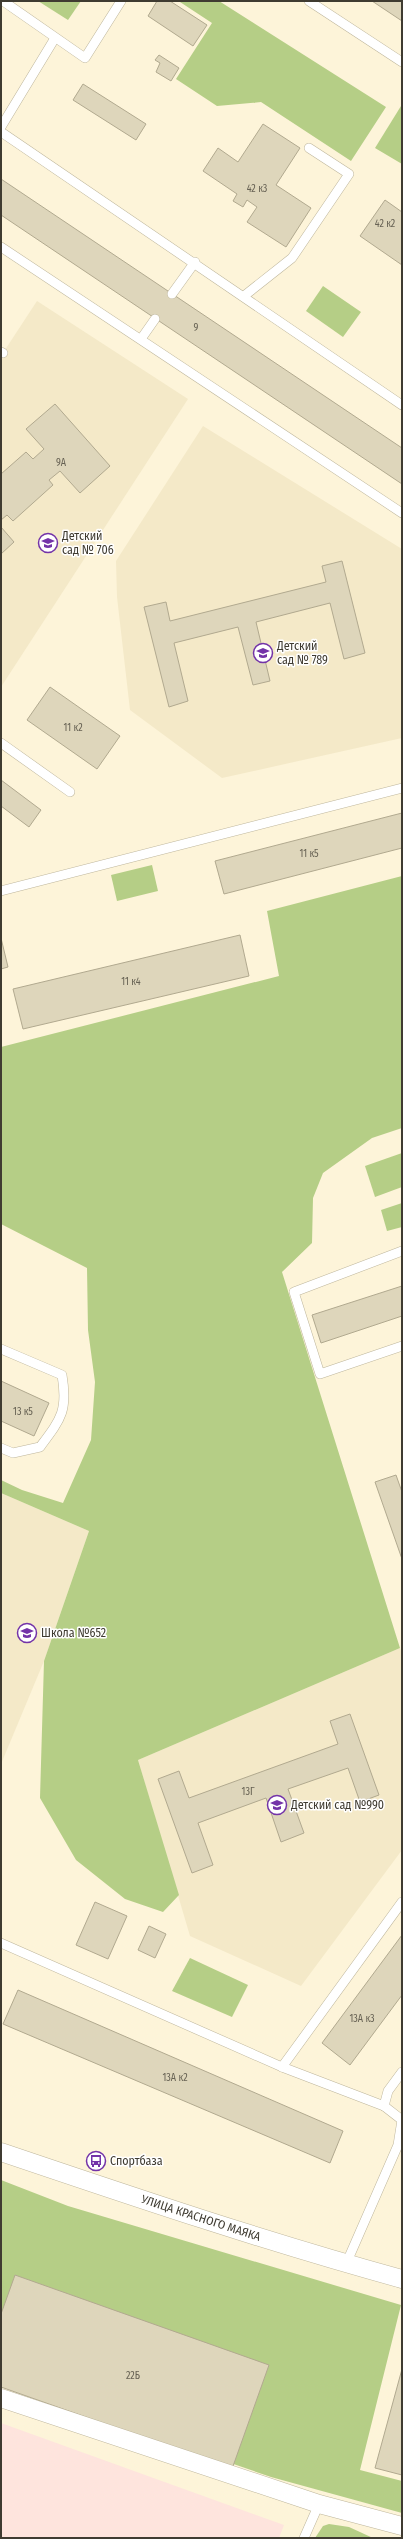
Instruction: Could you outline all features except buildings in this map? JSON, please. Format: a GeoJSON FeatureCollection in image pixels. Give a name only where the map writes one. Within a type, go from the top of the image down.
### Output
{"type":"FeatureCollection","features":[{"type":"Feature","properties":{"kind":"street","name":"УЛИЦА КРАСНОГО МАЯКА"},"geometry":{"type":"LineString","coordinates":[[1,2152],[346,2264],[402,2279]]}},
{"type":"Feature","properties":{"kind":"street"},"geometry":{"type":"LineString","coordinates":[[1,2398],[319,2504],[402,2526]]}},
{"type":"Feature","properties":{"kind":"lane"},"geometry":{"type":"LineString","coordinates":[[3,1],[85,58],[121,1]]}},
{"type":"Feature","properties":{"kind":"lane"},"geometry":{"type":"LineString","coordinates":[[309,1],[402,62]]}},
{"type":"Feature","properties":{"kind":"lane"},"geometry":{"type":"LineString","coordinates":[[1,126],[55,38]]}},
{"type":"Feature","properties":{"kind":"lane"},"geometry":{"type":"LineString","coordinates":[[1,132],[402,405]]}},
{"type":"Feature","properties":{"kind":"lane"},"geometry":{"type":"LineString","coordinates":[[244,296],[292,258],[349,174],[309,148]]}},
{"type":"Feature","properties":{"kind":"lane"},"geometry":{"type":"LineString","coordinates":[[1,247],[402,513]]}},
{"type":"Feature","properties":{"kind":"lane"},"geometry":{"type":"LineString","coordinates":[[172,294],[194,262]]}},
{"type":"Feature","properties":{"kind":"lane"},"geometry":{"type":"LineString","coordinates":[[141,339],[155,319]]}},
{"type":"Feature","properties":{"kind":"lane"},"geometry":{"type":"LineString","coordinates":[[1,743],[70,792]]}},
{"type":"Feature","properties":{"kind":"lane"},"geometry":{"type":"LineString","coordinates":[[1,891],[402,788]]}},
{"type":"Feature","properties":{"kind":"lane"},"geometry":{"type":"LineString","coordinates":[[402,1251],[294,1292],[320,1374],[402,1346]]}},
{"type":"Feature","properties":{"kind":"lane"},"geometry":{"type":"LineString","coordinates":[[1,1348],[62,1375],[65,1395],[61,1419],[40,1447],[13,1453],[1,1448]]}},
{"type":"Feature","properties":{"kind":"lane"},"geometry":{"type":"LineString","coordinates":[[282,2067],[402,1902]]}},
{"type":"Feature","properties":{"kind":"lane"},"geometry":{"type":"LineString","coordinates":[[1,1943],[282,2067],[384,2106],[402,2120],[398,2145],[346,2264]]}},
{"type":"Feature","properties":{"kind":"lane"},"geometry":{"type":"LineString","coordinates":[[384,2106],[388,2091],[402,2072]]}},
{"type":"Feature","properties":{"kind":"lane"},"geometry":{"type":"LineString","coordinates":[[304,2538],[319,2504]]}},
{"type":"Feature","properties":{"kind":"shaded area","name":"Детский сад № 706"},"geometry":{"type":"Polygon","coordinates":[[[37,301],[188,399],[1,687],[1,356],[37,301]]]}},
{"type":"Feature","properties":{"kind":"shaded area","name":"Детский сад № 789"},"geometry":{"type":"Polygon","coordinates":[[[203,426],[402,549],[402,738],[222,778],[130,710],[117,597],[116,561],[203,426]]]}},
{"type":"Feature","properties":{"kind":"shaded area","name":"Школа №652"},"geometry":{"type":"Polygon","coordinates":[[[1,1493],[89,1531],[44,1661],[1,1764],[1,1493]]]}},
{"type":"Feature","properties":{"kind":"shaded area","name":"Детский сад №990"},"geometry":{"type":"Polygon","coordinates":[[[400,1648],[402,1654],[402,1850],[301,1986],[190,1936],[138,1760],[400,1648]]]}},
{"type":"Feature","properties":{"kind":"shaded area"},"geometry":{"type":"Polygon","coordinates":[[[1,2423],[284,2525],[279,2538],[1,2538],[1,2423]]]}},
{"type":"Feature","properties":{"kind":"green space"},"geometry":{"type":"Polygon","coordinates":[[[38,1],[81,1],[68,20],[38,1]]]}},
{"type":"Feature","properties":{"kind":"green space"},"geometry":{"type":"Polygon","coordinates":[[[219,1],[386,107],[351,161],[261,102],[217,106],[176,79],[212,23],[180,2],[219,1]]]}},
{"type":"Feature","properties":{"kind":"green space"},"geometry":{"type":"Polygon","coordinates":[[[401,106],[402,107],[402,164],[375,148],[401,106]]]}},
{"type":"Feature","properties":{"kind":"green space"},"geometry":{"type":"Polygon","coordinates":[[[323,286],[361,312],[343,337],[306,311],[323,286]]]}},
{"type":"Feature","properties":{"kind":"green space"},"geometry":{"type":"Polygon","coordinates":[[[152,865],[158,891],[117,901],[111,875],[152,865]]]}},
{"type":"Feature","properties":{"kind":"green space"},"geometry":{"type":"Polygon","coordinates":[[[402,876],[402,1128],[372,1138],[323,1173],[313,1198],[312,1243],[282,1272],[400,1648],[138,1760],[179,1895],[163,1912],[125,1899],[76,1860],[40,1798],[44,1661],[89,1531],[1,1493],[1,1480],[22,1490],[63,1503],[91,1440],[95,1382],[88,1330],[87,1268],[1,1224],[1,1047],[279,976],[267,911],[402,876]]]}},
{"type":"Feature","properties":{"kind":"green space"},"geometry":{"type":"Polygon","coordinates":[[[402,1153],[402,1187],[375,1197],[365,1166],[402,1153]]]}},
{"type":"Feature","properties":{"kind":"green space"},"geometry":{"type":"Polygon","coordinates":[[[402,1203],[402,1227],[387,1231],[381,1210],[402,1203]]]}},
{"type":"Feature","properties":{"kind":"green space"},"geometry":{"type":"Polygon","coordinates":[[[190,1958],[248,1985],[232,2017],[172,1991],[190,1958]]]}},
{"type":"Feature","properties":{"kind":"green space"},"geometry":{"type":"Polygon","coordinates":[[[1,2180],[68,2206],[401,2305],[360,2470],[402,2481],[402,2513],[271,2477],[1,2384],[1,2180]]]}},
{"type":"Feature","properties":{"kind":"green space"},"geometry":{"type":"Polygon","coordinates":[[[329,2524],[349,2527],[373,2538],[315,2538],[323,2526],[329,2524]]]}},
{"type":"Feature","properties":{"kind":"place","name":"Детский сад № 706"},"geometry":{"type":"Point","coordinates":[48,543]}},
{"type":"Feature","properties":{"kind":"place","name":"Детский сад № 789"},"geometry":{"type":"Point","coordinates":[263,653]}},
{"type":"Feature","properties":{"kind":"place","name":"Школа №652"},"geometry":{"type":"Point","coordinates":[27,1633]}},
{"type":"Feature","properties":{"kind":"place","name":"Детский сад №990"},"geometry":{"type":"Point","coordinates":[277,1805]}},
{"type":"Feature","properties":{"kind":"place","name":"Спортбаза"},"geometry":{"type":"Point","coordinates":[96,2161]}}]}
